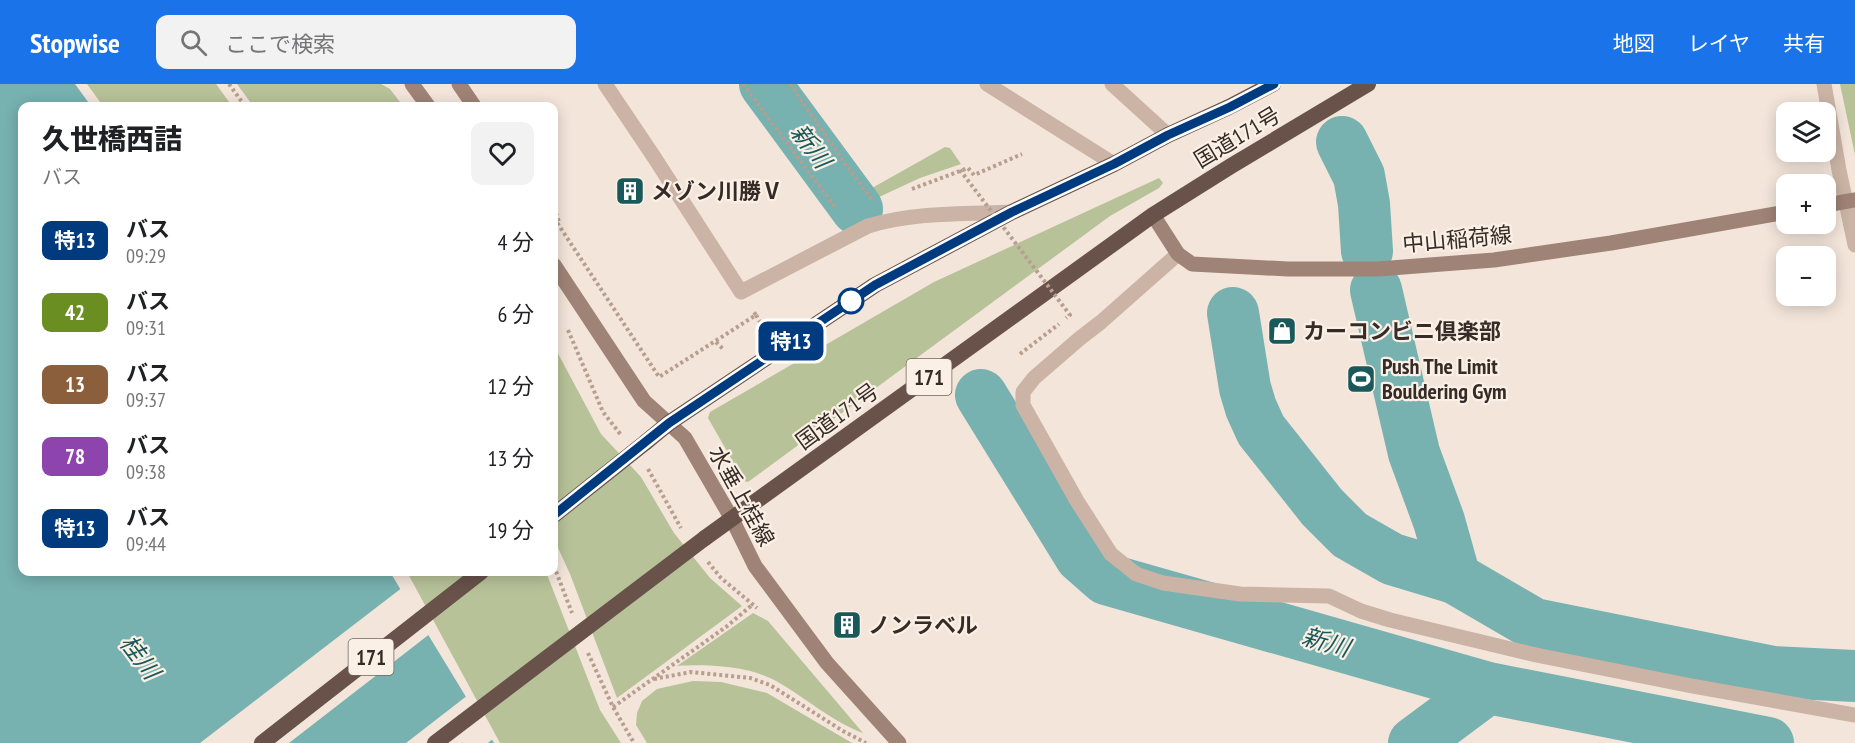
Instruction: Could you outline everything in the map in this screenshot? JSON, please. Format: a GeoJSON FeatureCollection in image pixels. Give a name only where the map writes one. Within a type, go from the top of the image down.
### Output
{"type":"FeatureCollection","features":[{"type":"Feature","properties":{"kind":"highway","name":"国道171号"},"geometry":{"type":"LineString","coordinates":[[558,512],[669,423],[875,285],[1012,212],[1274,84]]}},
{"type":"Feature","properties":{"kind":"highway","name":"国道171号"},"geometry":{"type":"LineString","coordinates":[[435,743],[705,538],[1153,215],[1368,84]]}},
{"type":"Feature","properties":{"kind":"highway","name":"171"},"geometry":{"type":"LineString","coordinates":[[262,743],[476,576]]}},
{"type":"Feature","properties":{"kind":"main road"},"geometry":{"type":"LineString","coordinates":[[412,84],[425,102]]}},
{"type":"Feature","properties":{"kind":"main road"},"geometry":{"type":"LineString","coordinates":[[459,84],[471,102]]}},
{"type":"Feature","properties":{"kind":"main road","name":"中山稲荷線"},"geometry":{"type":"LineString","coordinates":[[1178,254],[1192,264],[1288,269],[1378,269],[1494,260],[1611,243],[1776,214]]}},
{"type":"Feature","properties":{"kind":"main road"},"geometry":{"type":"LineString","coordinates":[[1153,215],[1178,254]]}},
{"type":"Feature","properties":{"kind":"main road","name":"水垂上桂線"},"geometry":{"type":"LineString","coordinates":[[558,271],[644,401],[685,438],[732,519],[755,566],[827,663],[899,743]]}},
{"type":"Feature","properties":{"kind":"street"},"geometry":{"type":"LineString","coordinates":[[605,84],[741,292],[868,226],[926,215],[1012,212]]}},
{"type":"Feature","properties":{"kind":"street"},"geometry":{"type":"LineString","coordinates":[[987,84],[1114,164]]}},
{"type":"Feature","properties":{"kind":"street"},"geometry":{"type":"LineString","coordinates":[[1112,84],[1168,135]]}},
{"type":"Feature","properties":{"kind":"street"},"geometry":{"type":"LineString","coordinates":[[1824,84],[1850,200],[1855,244]]}},
{"type":"Feature","properties":{"kind":"street"},"geometry":{"type":"LineString","coordinates":[[1178,254],[1034,378],[1023,392],[1023,405],[1077,501],[1111,554],[1136,574],[1163,583],[1240,594],[1329,596],[1361,611],[1390,620],[1536,655],[1855,715]]}},
{"type":"Feature","properties":{"kind":"path"},"geometry":{"type":"LineString","coordinates":[[229,84],[242,102]]}},
{"type":"Feature","properties":{"kind":"path"},"geometry":{"type":"LineString","coordinates":[[743,84],[835,207]]}},
{"type":"Feature","properties":{"kind":"path"},"geometry":{"type":"LineString","coordinates":[[790,84],[873,201]]}},
{"type":"Feature","properties":{"kind":"path"},"geometry":{"type":"LineString","coordinates":[[912,189],[968,168],[974,175],[1022,154]]}},
{"type":"Feature","properties":{"kind":"path"},"geometry":{"type":"LineString","coordinates":[[960,170],[1070,315],[1020,354]]}},
{"type":"Feature","properties":{"kind":"path"},"geometry":{"type":"LineString","coordinates":[[558,220],[560,226]]}},
{"type":"Feature","properties":{"kind":"path"},"geometry":{"type":"LineString","coordinates":[[558,223],[659,377],[756,315]]}},
{"type":"Feature","properties":{"kind":"path"},"geometry":{"type":"LineString","coordinates":[[741,292],[761,324]]}},
{"type":"Feature","properties":{"kind":"path"},"geometry":{"type":"LineString","coordinates":[[716,342],[723,349]]}},
{"type":"Feature","properties":{"kind":"path"},"geometry":{"type":"LineString","coordinates":[[613,707],[726,627],[752,605],[721,578]]}},
{"type":"Feature","properties":{"kind":"path"},"geometry":{"type":"LineString","coordinates":[[654,679],[691,672],[750,678],[770,684],[843,731],[866,743]]}},
{"type":"Feature","properties":{"kind":"green space"},"geometry":{"type":"Polygon","coordinates":[[[87,84],[216,84],[229,102],[100,102],[87,84]]]}},
{"type":"Feature","properties":{"kind":"green space"},"geometry":{"type":"Polygon","coordinates":[[[237,84],[381,84],[390,89],[400,102],[250,102],[237,84]]]}},
{"type":"Feature","properties":{"kind":"green space"},"geometry":{"type":"Polygon","coordinates":[[[1840,84],[1855,84],[1855,155],[1840,84]]]}},
{"type":"Feature","properties":{"kind":"green space"},"geometry":{"type":"Polygon","coordinates":[[[945,147],[950,148],[961,164],[920,178],[879,197],[872,188],[945,147]]]}},
{"type":"Feature","properties":{"kind":"green space"},"geometry":{"type":"Polygon","coordinates":[[[1159,178],[1163,183],[1159,188],[1110,216],[748,482],[744,481],[708,418],[710,412],[934,282],[1159,178]]]}},
{"type":"Feature","properties":{"kind":"green space"},"geometry":{"type":"Polygon","coordinates":[[[558,353],[601,434],[641,477],[674,533],[710,578],[742,606],[617,698],[558,548],[558,353]]]}},
{"type":"Feature","properties":{"kind":"green space"},"geometry":{"type":"Polygon","coordinates":[[[409,576],[548,576],[600,710],[621,743],[500,743],[409,576]]]}},
{"type":"Feature","properties":{"kind":"green space"},"geometry":{"type":"Polygon","coordinates":[[[753,613],[768,621],[863,733],[840,722],[766,676],[728,667],[677,666],[753,613]]]}},
{"type":"Feature","properties":{"kind":"green space"},"geometry":{"type":"Polygon","coordinates":[[[693,681],[721,682],[767,693],[852,743],[647,743],[636,725],[637,713],[642,701],[657,689],[693,681]]]}},
{"type":"Feature","properties":{"kind":"water","name":"桂川"},"geometry":{"type":"Polygon","coordinates":[[[0,84],[75,84],[88,102],[18,102],[18,576],[392,576],[494,743],[0,743],[0,84]]]}},
{"type":"Feature","properties":{"kind":"pier"},"geometry":{"type":"Polygon","coordinates":[[[403,587],[431,633],[289,743],[200,743],[403,587]]]}},
{"type":"Feature","properties":{"kind":"pier"},"geometry":{"type":"Polygon","coordinates":[[[468,695],[494,738],[488,743],[406,743],[468,695]]]}},
{"type":"Feature","properties":{"kind":"waterway","name":"新川"},"geometry":{"type":"LineString","coordinates":[[765,84],[857,209]]}},
{"type":"Feature","properties":{"kind":"waterway"},"geometry":{"type":"LineString","coordinates":[[1342,142],[1359,176],[1364,204],[1367,251]]}},
{"type":"Feature","properties":{"kind":"waterway"},"geometry":{"type":"LineString","coordinates":[[1376,290],[1414,453],[1439,521],[1455,578],[1534,624],[1773,672],[1855,676]]}},
{"type":"Feature","properties":{"kind":"waterway"},"geometry":{"type":"LineString","coordinates":[[1233,313],[1245,388],[1261,430],[1322,507],[1350,535],[1392,559],[1455,578]]}},
{"type":"Feature","properties":{"kind":"waterway","name":"新川"},"geometry":{"type":"LineString","coordinates":[[981,395],[1081,557],[1106,579],[1488,688],[1768,743]]}},
{"type":"Feature","properties":{"kind":"waterway"},"geometry":{"type":"LineString","coordinates":[[1414,743],[1488,688]]}},
{"type":"Feature","properties":{"kind":"bus line","name":"特13"},"geometry":{"type":"LineString","coordinates":[[558,512],[669,423],[875,285],[1012,212],[1274,84]]}},
{"type":"Feature","properties":{"kind":"place","name":"メゾン川勝Ⅴ"},"geometry":{"type":"Point","coordinates":[630,191]}},
{"type":"Feature","properties":{"kind":"place","name":"カーコンビニ倶楽部"},"geometry":{"type":"Point","coordinates":[1282,331]}},
{"type":"Feature","properties":{"kind":"place","name":"Push The Limit Bouldering Gym"},"geometry":{"type":"Point","coordinates":[1361,379]}},
{"type":"Feature","properties":{"kind":"place","name":"ノンラベル"},"geometry":{"type":"Point","coordinates":[847,625]}}]}
